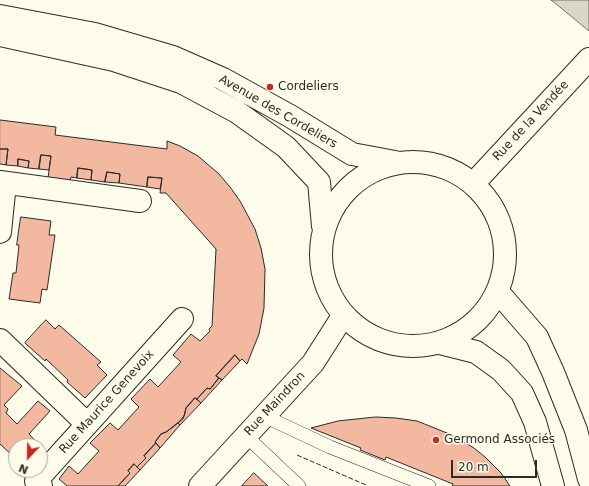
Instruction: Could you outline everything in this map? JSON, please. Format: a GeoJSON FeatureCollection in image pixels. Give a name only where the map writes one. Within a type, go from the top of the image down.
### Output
{"type":"FeatureCollection","features":[{"type":"Feature","properties":{"kind":"main road","name":"Avenue des Cordeliers"},"geometry":{"type":"LineString","coordinates":[[0,16],[95,34],[173,57],[223,78],[290,116],[352,154],[395,162]]}},
{"type":"Feature","properties":{"kind":"main road","name":"Avenue des Cordeliers"},"geometry":{"type":"LineString","coordinates":[[0,35],[114,60],[181,82],[237,112],[286,147],[319,182],[324,226]]}},
{"type":"Feature","properties":{"kind":"main road","name":"Rue de la Vendée"},"geometry":{"type":"LineString","coordinates":[[473,184],[584,65]]}},
{"type":"Feature","properties":{"kind":"main road"},"geometry":{"type":"LineString","coordinates":[[417,161],[435,163],[452,170],[473,184],[496,213],[503,231],[506,252],[505,272],[498,292],[483,314],[461,331],[440,343],[417,349],[388,344],[364,334],[343,316],[331,297],[322,274],[319,250],[324,226],[338,202],[351,186],[368,173],[395,162],[417,161]]}},
{"type":"Feature","properties":{"kind":"main road"},"geometry":{"type":"LineString","coordinates":[[0,232],[2,183],[140,201]]}},
{"type":"Feature","properties":{"kind":"main road"},"geometry":{"type":"LineString","coordinates":[[498,292],[537,337],[553,372],[576,430],[589,479]]}},
{"type":"Feature","properties":{"kind":"main road","name":"Rue Maindron"},"geometry":{"type":"LineString","coordinates":[[200,486],[313,363],[343,316]]}},
{"type":"Feature","properties":{"kind":"main road","name":"Rue Maurice Genevoix"},"geometry":{"type":"LineString","coordinates":[[41,486],[36,481],[182,319]]}},
{"type":"Feature","properties":{"kind":"main road"},"geometry":{"type":"LineString","coordinates":[[0,340],[87,424]]}},
{"type":"Feature","properties":{"kind":"main road"},"geometry":{"type":"LineString","coordinates":[[440,343],[476,352],[501,370],[522,393],[535,422],[552,486]]}},
{"type":"Feature","properties":{"kind":"lane"},"geometry":{"type":"LineString","coordinates":[[264,416],[330,447],[429,486]]}},
{"type":"Feature","properties":{"kind":"lane"},"geometry":{"type":"LineString","coordinates":[[246,436],[299,486]]}},
{"type":"Feature","properties":{"kind":"shaded area"},"geometry":{"type":"Polygon","coordinates":[[[551,0],[589,0],[589,31],[555,3],[551,0]]]}},
{"type":"Feature","properties":{"kind":"building"},"geometry":{"type":"Polygon","coordinates":[[[0,120],[56,127],[55,135],[167,149],[167,141],[180,146],[198,156],[219,174],[240,201],[255,229],[261,248],[265,269],[264,308],[259,334],[247,364],[242,359],[240,361],[235,355],[216,376],[219,378],[210,389],[207,388],[197,399],[195,398],[186,408],[183,419],[161,434],[155,442],[156,443],[144,456],[146,458],[137,467],[134,464],[128,471],[130,473],[118,486],[67,486],[59,479],[69,466],[78,474],[99,451],[90,443],[110,423],[118,430],[139,407],[131,399],[150,379],[158,387],[181,362],[173,355],[191,334],[200,341],[210,331],[209,329],[212,326],[216,249],[166,193],[160,193],[162,178],[148,177],[147,187],[119,183],[120,174],[107,172],[105,182],[91,180],[92,170],[78,168],[77,178],[71,177],[70,181],[48,178],[51,156],[41,155],[39,169],[28,168],[29,161],[18,159],[18,166],[6,165],[8,149],[0,149],[0,120]]]}},
{"type":"Feature","properties":{"kind":"building"},"geometry":{"type":"Polygon","coordinates":[[[0,149],[8,149],[6,165],[0,164],[0,149]]]}},
{"type":"Feature","properties":{"kind":"building"},"geometry":{"type":"Polygon","coordinates":[[[41,155],[51,156],[49,170],[39,169],[41,155]]]}},
{"type":"Feature","properties":{"kind":"building"},"geometry":{"type":"Polygon","coordinates":[[[18,159],[29,161],[28,168],[18,166],[18,159]]]}},
{"type":"Feature","properties":{"kind":"building"},"geometry":{"type":"Polygon","coordinates":[[[78,168],[92,170],[91,180],[77,178],[78,168]]]}},
{"type":"Feature","properties":{"kind":"building"},"geometry":{"type":"Polygon","coordinates":[[[107,172],[120,174],[119,183],[105,182],[107,172]]]}},
{"type":"Feature","properties":{"kind":"building"},"geometry":{"type":"Polygon","coordinates":[[[148,177],[162,178],[160,189],[147,187],[148,177]]]}},
{"type":"Feature","properties":{"kind":"building"},"geometry":{"type":"Polygon","coordinates":[[[21,217],[51,221],[49,235],[55,235],[47,290],[42,289],[40,303],[9,299],[13,273],[16,273],[19,245],[17,245],[21,217]]]}},
{"type":"Feature","properties":{"kind":"building"},"geometry":{"type":"Polygon","coordinates":[[[46,320],[55,329],[59,325],[101,362],[97,365],[107,375],[85,398],[67,382],[68,380],[46,359],[45,361],[25,343],[46,320]]]}},
{"type":"Feature","properties":{"kind":"building"},"geometry":{"type":"Polygon","coordinates":[[[235,355],[240,361],[222,380],[216,376],[235,355]]]}},
{"type":"Feature","properties":{"kind":"building"},"geometry":{"type":"Polygon","coordinates":[[[0,368],[22,386],[4,405],[8,409],[6,413],[17,424],[38,401],[50,411],[29,434],[33,438],[8,438],[8,452],[0,444],[0,368]]]}},
{"type":"Feature","properties":{"kind":"building"},"geometry":{"type":"Polygon","coordinates":[[[219,378],[222,380],[201,403],[197,399],[207,388],[210,389],[219,378]]]}},
{"type":"Feature","properties":{"kind":"building"},"geometry":{"type":"Polygon","coordinates":[[[195,398],[201,403],[180,425],[178,423],[184,416],[186,408],[195,398]]]}},
{"type":"Feature","properties":{"kind":"building"},"geometry":{"type":"Polygon","coordinates":[[[376,417],[417,421],[452,435],[474,448],[485,457],[501,473],[510,486],[452,486],[453,484],[386,457],[385,460],[360,450],[361,448],[311,428],[338,421],[376,417]]]}},
{"type":"Feature","properties":{"kind":"building"},"geometry":{"type":"Polygon","coordinates":[[[178,423],[180,425],[160,448],[155,442],[161,434],[178,423]]]}},
{"type":"Feature","properties":{"kind":"building"},"geometry":{"type":"Polygon","coordinates":[[[156,443],[160,448],[140,470],[137,467],[146,458],[144,456],[156,443]]]}},
{"type":"Feature","properties":{"kind":"building"},"geometry":{"type":"Polygon","coordinates":[[[134,464],[140,470],[125,486],[118,486],[130,473],[128,471],[134,464]]]}},
{"type":"Feature","properties":{"kind":"building"},"geometry":{"type":"Polygon","coordinates":[[[254,473],[268,486],[242,486],[254,473]]]}},
{"type":"Feature","properties":{"kind":"fence"},"geometry":{"type":"LineString","coordinates":[[297,455],[366,485]]}},
{"type":"Feature","properties":{"kind":"place","name":"Cordeliers"},"geometry":{"type":"Point","coordinates":[270,87]}},
{"type":"Feature","properties":{"kind":"place","name":"Germond Associés"},"geometry":{"type":"Point","coordinates":[436,440]}}]}
